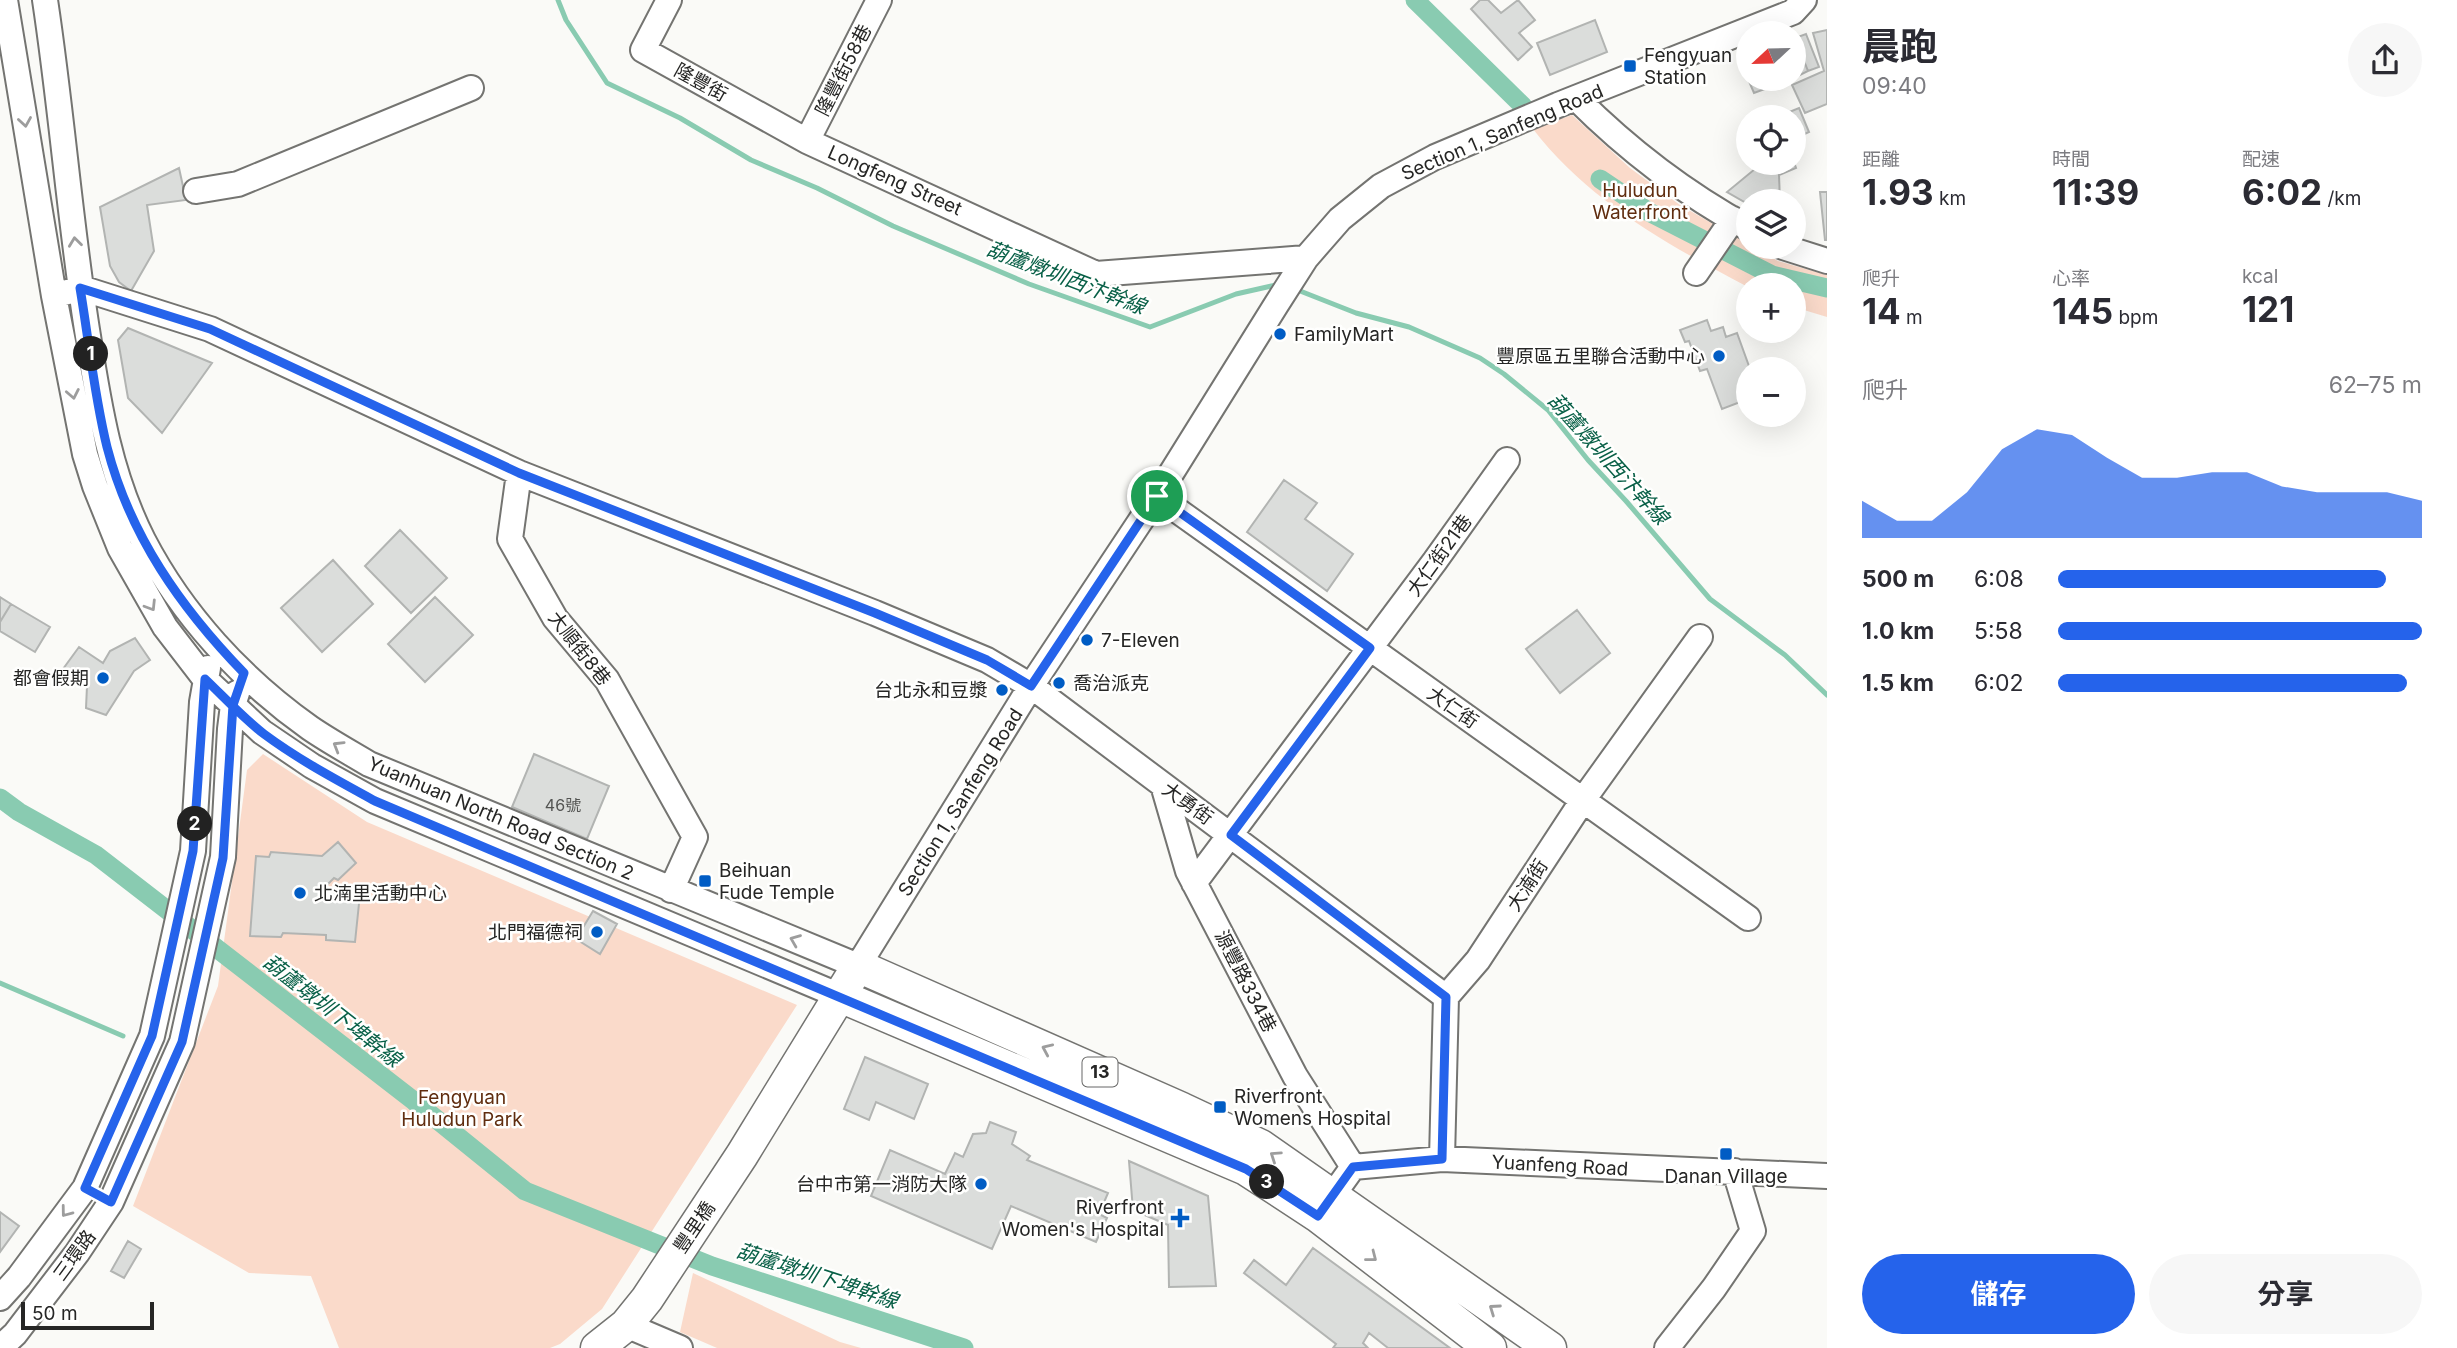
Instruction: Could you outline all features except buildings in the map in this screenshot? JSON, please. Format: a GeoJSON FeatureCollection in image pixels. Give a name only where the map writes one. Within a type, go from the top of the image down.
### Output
{"type":"FeatureCollection","features":[{"type":"Feature","properties":{"kind":"main road","name":"Section 1, Sanfeng Road"},"geometry":{"type":"LineString","coordinates":[[742,1155],[858,966]]}},
{"type":"Feature","properties":{"kind":"main road","name":"13"},"geometry":{"type":"LineString","coordinates":[[858,966],[1250,1141],[1490,1348]]}},
{"type":"Feature","properties":{"kind":"main road","name":"13"},"geometry":{"type":"LineString","coordinates":[[840,996],[1325,1205],[1550,1348]]}},
{"type":"Feature","properties":{"kind":"main road","name":"豐里橋"},"geometry":{"type":"LineString","coordinates":[[626,1325],[647,1298],[742,1155]]}},
{"type":"Feature","properties":{"kind":"main road"},"geometry":{"type":"LineString","coordinates":[[597,1348],[626,1325]]}},
{"type":"Feature","properties":{"kind":"street","name":"Yuanhuan North Road Section 2"},"geometry":{"type":"LineString","coordinates":[[5,0],[54,296],[85,454],[107,518],[149,603],[205,679],[262,732],[312,766],[375,801],[840,996]]}},
{"type":"Feature","properties":{"kind":"street","name":"Yuanhuan North Road Section 2"},"geometry":{"type":"LineString","coordinates":[[45,0],[80,288],[102,424],[115,474],[128,507],[160,570],[179,600],[216,644],[262,691],[311,729],[369,764],[858,966]]}},
{"type":"Feature","properties":{"kind":"street","name":"隆豐街"},"geometry":{"type":"LineString","coordinates":[[669,0],[643,50],[807,141]]}},
{"type":"Feature","properties":{"kind":"street","name":"隆豐街58巷"},"geometry":{"type":"LineString","coordinates":[[807,141],[879,0]]}},
{"type":"Feature","properties":{"kind":"street","name":"Section 1, Sanfeng Road"},"geometry":{"type":"LineString","coordinates":[[858,966],[1031,686],[1157,496],[1306,258],[1340,219],[1381,186],[1435,157],[1793,12],[1804,0]]}},
{"type":"Feature","properties":{"kind":"street"},"geometry":{"type":"LineString","coordinates":[[196,191],[238,184],[471,88]]}},
{"type":"Feature","properties":{"kind":"street"},"geometry":{"type":"LineString","coordinates":[[1576,98],[1651,164],[1736,224]]}},
{"type":"Feature","properties":{"kind":"street","name":"Longfeng Street"},"geometry":{"type":"LineString","coordinates":[[807,141],[1097,274],[1306,258]]}},
{"type":"Feature","properties":{"kind":"street"},"geometry":{"type":"LineString","coordinates":[[1698,269],[1736,226]]}},
{"type":"Feature","properties":{"kind":"street"},"geometry":{"type":"LineString","coordinates":[[1806,254],[1827,261]]}},
{"type":"Feature","properties":{"kind":"street"},"geometry":{"type":"LineString","coordinates":[[54,296],[80,288]]}},
{"type":"Feature","properties":{"kind":"street","name":"大勇街"},"geometry":{"type":"LineString","coordinates":[[80,288],[210,329],[519,473],[987,660],[1031,686],[1446,997]]}},
{"type":"Feature","properties":{"kind":"street","name":"大仁街21巷"},"geometry":{"type":"LineString","coordinates":[[1195,883],[1436,561],[1507,460]]}},
{"type":"Feature","properties":{"kind":"street","name":"大順街8巷"},"geometry":{"type":"LineString","coordinates":[[519,473],[510,539],[555,618],[607,680],[695,837],[671,890]]}},
{"type":"Feature","properties":{"kind":"street","name":"大仁街"},"geometry":{"type":"LineString","coordinates":[[1157,496],[1748,918]]}},
{"type":"Feature","properties":{"kind":"street","name":"大湳街"},"geometry":{"type":"LineString","coordinates":[[1446,997],[1478,960],[1583,800],[1700,637]]}},
{"type":"Feature","properties":{"kind":"street","name":"三環路"},"geometry":{"type":"LineString","coordinates":[[0,1298],[19,1277],[85,1188],[152,1036],[193,851],[205,679],[216,644]]}},
{"type":"Feature","properties":{"kind":"street","name":"三環路"},"geometry":{"type":"LineString","coordinates":[[0,1348],[15,1334],[77,1253],[111,1202],[182,1042],[223,858],[233,705],[244,673]]}},
{"type":"Feature","properties":{"kind":"street","name":"源豐路334巷"},"geometry":{"type":"LineString","coordinates":[[1163,785],[1188,871],[1295,1076],[1353,1167]]}},
{"type":"Feature","properties":{"kind":"street"},"geometry":{"type":"LineString","coordinates":[[1442,1159],[1446,997]]}},
{"type":"Feature","properties":{"kind":"street","name":"Yuanfeng Road"},"geometry":{"type":"LineString","coordinates":[[1353,1167],[1442,1159],[1827,1176]]}},
{"type":"Feature","properties":{"kind":"street"},"geometry":{"type":"LineString","coordinates":[[1325,1205],[1353,1167]]}},
{"type":"Feature","properties":{"kind":"street"},"geometry":{"type":"LineString","coordinates":[[1667,1348],[1754,1231],[1735,1171]]}},
{"type":"Feature","properties":{"kind":"street"},"geometry":{"type":"LineString","coordinates":[[85,1188],[111,1202]]}},
{"type":"Feature","properties":{"kind":"street"},"geometry":{"type":"LineString","coordinates":[[626,1325],[680,1348]]}},
{"type":"Feature","properties":{"kind":"green space","name":"Huludun Waterfront"},"geometry":{"type":"Polygon","coordinates":[[[1572,115],[1630,168],[1680,205],[1736,237],[1736,259],[1774,259],[1827,275],[1827,317],[1806,311],[1806,273],[1736,273],[1736,280],[1660,238],[1605,200],[1555,155],[1533,129],[1572,115]]]}},
{"type":"Feature","properties":{"kind":"green space","name":"Fengyuan Huludun Park"},"geometry":{"type":"Polygon","coordinates":[[[263,754],[367,822],[797,1005],[602,1309],[560,1344],[550,1348],[339,1348],[311,1276],[249,1273],[133,1206],[218,986],[247,770],[263,754]]]}},
{"type":"Feature","properties":{"kind":"green space"},"geometry":{"type":"Polygon","coordinates":[[[693,1273],[840,1342],[861,1348],[717,1348],[680,1332],[693,1273]]]}},
{"type":"Feature","properties":{"kind":"waterway","name":"葫蘆燉圳西汴幹線"},"geometry":{"type":"LineString","coordinates":[[558,0],[566,20],[607,83],[680,118],[751,160],[817,188],[893,226],[1029,284],[1150,327],[1236,294],[1280,284]]}},
{"type":"Feature","properties":{"kind":"waterway"},"geometry":{"type":"LineString","coordinates":[[1415,0],[1523,106]]}},
{"type":"Feature","properties":{"kind":"waterway"},"geometry":{"type":"LineString","coordinates":[[1600,179],[1649,212],[1772,275],[1827,288]]}},
{"type":"Feature","properties":{"kind":"waterway","name":"葫蘆燉圳西汴幹線"},"geometry":{"type":"LineString","coordinates":[[1295,289],[1356,313],[1409,327],[1480,358],[1504,374],[1548,410],[1588,460],[1710,599],[1785,655],[1827,695]]}},
{"type":"Feature","properties":{"kind":"waterway","name":"葫蘆墩圳下埤幹線"},"geometry":{"type":"LineString","coordinates":[[0,798],[19,812],[96,855],[414,1101],[525,1191],[712,1266],[964,1348]]}},
{"type":"Feature","properties":{"kind":"waterway"},"geometry":{"type":"LineString","coordinates":[[0,983],[123,1036]]}},
{"type":"Feature","properties":{"kind":"place","name":"Fengyuan Station"},"geometry":{"type":"Point","coordinates":[1630,66]}},
{"type":"Feature","properties":{"kind":"place","name":"FamilyMart"},"geometry":{"type":"Point","coordinates":[1280,334]}},
{"type":"Feature","properties":{"kind":"place","name":"豐原區五里聯合活動中心"},"geometry":{"type":"Point","coordinates":[1719,356]}},
{"type":"Feature","properties":{"kind":"place","name":"7-Eleven"},"geometry":{"type":"Point","coordinates":[1087,640]}},
{"type":"Feature","properties":{"kind":"place","name":"都會假期"},"geometry":{"type":"Point","coordinates":[103,678]}},
{"type":"Feature","properties":{"kind":"place","name":"喬治派克"},"geometry":{"type":"Point","coordinates":[1059,683]}},
{"type":"Feature","properties":{"kind":"place","name":"台北永和豆漿"},"geometry":{"type":"Point","coordinates":[1002,690]}},
{"type":"Feature","properties":{"kind":"place","name":"Beihuan Fude Temple"},"geometry":{"type":"Point","coordinates":[705,881]}},
{"type":"Feature","properties":{"kind":"place","name":"北湳里活動中心"},"geometry":{"type":"Point","coordinates":[300,893]}},
{"type":"Feature","properties":{"kind":"place","name":"北門福德祠"},"geometry":{"type":"Point","coordinates":[597,932]}},
{"type":"Feature","properties":{"kind":"place","name":"Riverfront Womens Hospital"},"geometry":{"type":"Point","coordinates":[1220,1107]}},
{"type":"Feature","properties":{"kind":"place","name":"Danan Village"},"geometry":{"type":"Point","coordinates":[1726,1154]}},
{"type":"Feature","properties":{"kind":"place","name":"台中市第一消防大隊"},"geometry":{"type":"Point","coordinates":[981,1184]}},
{"type":"Feature","properties":{"kind":"place","name":"Riverfront Women's Hospital"},"geometry":{"type":"Point","coordinates":[1180,1218]}},
{"type":"Feature","properties":{"kind":"route"},"geometry":{"type":"LineString","coordinates":[[1157,496],[1031,686],[987,660],[875,613],[519,473],[210,329],[80,288],[102,424],[115,474],[128,507],[142,539],[179,600],[244,673],[233,705],[230,729],[223,858],[182,1042],[111,1202],[85,1188],[152,1036],[180,919],[193,851],[205,679],[233,705],[262,732],[312,766],[375,801],[1246,1169],[1318,1216],[1353,1167],[1442,1159],[1446,997],[1231,835],[1370,648],[1157,496]]}}]}
